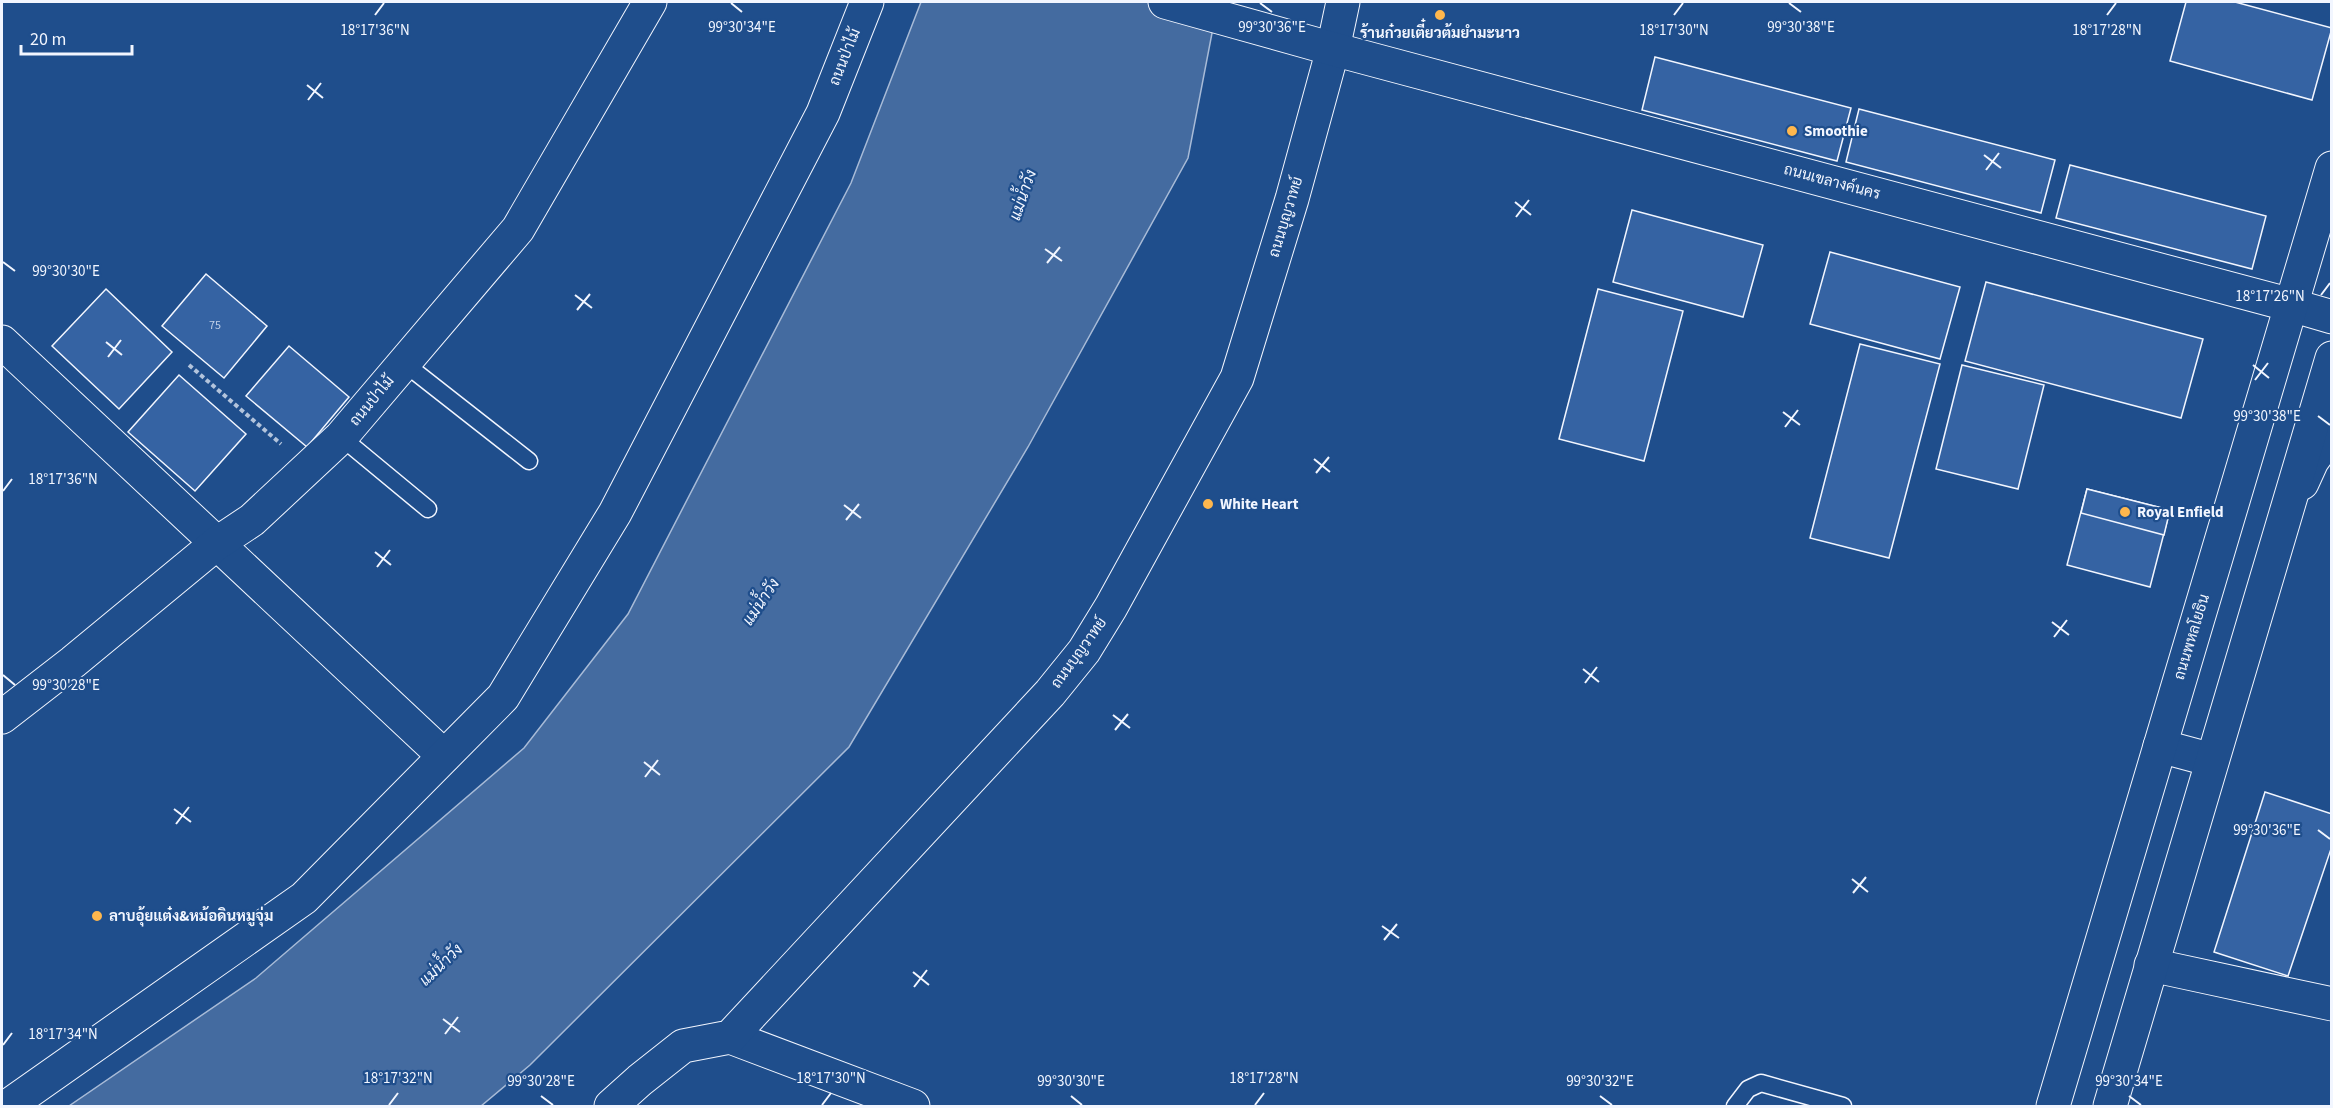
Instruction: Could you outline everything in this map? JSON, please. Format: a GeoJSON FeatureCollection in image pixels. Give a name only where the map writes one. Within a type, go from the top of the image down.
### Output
{"type":"FeatureCollection","features":[{"type":"Feature","properties":{"kind":"street","name":"ถนนป่าไม้"},"geometry":{"type":"LineString","coordinates":[[2,717],[74,662],[216,544],[252,520],[342,437],[518,228],[650,2]]}},
{"type":"Feature","properties":{"kind":"street","name":"ถนนป่าไม้"},"geometry":{"type":"LineString","coordinates":[[8,1107],[304,898],[503,697],[615,513],[823,113],[867,2]]}},
{"type":"Feature","properties":{"kind":"street","name":"ถนนเขลางค์นคร"},"geometry":{"type":"LineString","coordinates":[[1165,2],[2331,317]]}},
{"type":"Feature","properties":{"kind":"street","name":"ถนนบุญวาทย์"},"geometry":{"type":"LineString","coordinates":[[730,1036],[1050,693],[1084,651],[1111,607],[1237,378],[1292,199],[1333,49],[1343,2]]}},
{"type":"Feature","properties":{"kind":"street","name":"ถนนพหลโยธิน"},"geometry":{"type":"LineString","coordinates":[[2053,1107],[2331,168]]}},
{"type":"Feature","properties":{"kind":"street"},"geometry":{"type":"LineString","coordinates":[[2,342],[444,756]]}},
{"type":"Feature","properties":{"kind":"street"},"geometry":{"type":"LineString","coordinates":[[2110,1107],[2331,358]]}},
{"type":"Feature","properties":{"kind":"street"},"geometry":{"type":"LineString","coordinates":[[2282,526],[2312,461],[2331,433]]}},
{"type":"Feature","properties":{"kind":"street"},"geometry":{"type":"LineString","coordinates":[[2160,746],[2212,760]]}},
{"type":"Feature","properties":{"kind":"street"},"geometry":{"type":"LineString","coordinates":[[2151,965],[2331,1004]]}},
{"type":"Feature","properties":{"kind":"street"},"geometry":{"type":"LineString","coordinates":[[611,1107],[640,1080],[683,1046],[730,1036],[913,1107]]}},
{"type":"Feature","properties":{"kind":"lane"},"geometry":{"type":"LineString","coordinates":[[404,363],[529,461]]}},
{"type":"Feature","properties":{"kind":"lane"},"geometry":{"type":"LineString","coordinates":[[342,437],[428,508]]}},
{"type":"Feature","properties":{"kind":"lane"},"geometry":{"type":"LineString","coordinates":[[1735,1107],[1748,1089],[1761,1083],[1843,1107]]}},
{"type":"Feature","properties":{"kind":"path"},"geometry":{"type":"LineString","coordinates":[[189,365],[309,468]]}},
{"type":"Feature","properties":{"kind":"water","name":"แม่น้ำวัง"},"geometry":{"type":"Polygon","coordinates":[[[921,2],[1218,2],[1188,158],[1028,447],[849,747],[530,1065],[481,1106],[69,1106],[256,978],[524,748],[628,614],[851,183],[921,2]]]}},
{"type":"Feature","properties":{"kind":"building"},"geometry":{"type":"Polygon","coordinates":[[[2186,2],[2235,2],[2332,28],[2312,100],[2170,61],[2186,2]]]}},
{"type":"Feature","properties":{"kind":"building"},"geometry":{"type":"Polygon","coordinates":[[[1655,57],[1851,108],[1837,161],[1642,110],[1655,57]]]}},
{"type":"Feature","properties":{"kind":"building"},"geometry":{"type":"Polygon","coordinates":[[[1859,109],[2055,160],[2041,213],[1846,162],[1859,109]]]}},
{"type":"Feature","properties":{"kind":"building"},"geometry":{"type":"Polygon","coordinates":[[[2070,165],[2266,216],[2252,269],[2056,218],[2070,165]]]}},
{"type":"Feature","properties":{"kind":"building"},"geometry":{"type":"Polygon","coordinates":[[[1632,210],[1763,245],[1743,317],[1613,282],[1632,210]]]}},
{"type":"Feature","properties":{"kind":"building"},"geometry":{"type":"Polygon","coordinates":[[[1830,252],[1960,287],[1940,359],[1810,324],[1830,252]]]}},
{"type":"Feature","properties":{"kind":"building"},"geometry":{"type":"Polygon","coordinates":[[[206,274],[267,326],[224,378],[162,326],[206,274]]]}},
{"type":"Feature","properties":{"kind":"building"},"geometry":{"type":"Polygon","coordinates":[[[1986,282],[2203,339],[2181,418],[1965,361],[1986,282]]]}},
{"type":"Feature","properties":{"kind":"building"},"geometry":{"type":"Polygon","coordinates":[[[106,289],[172,352],[119,409],[52,346],[106,289]]]}},
{"type":"Feature","properties":{"kind":"building"},"geometry":{"type":"Polygon","coordinates":[[[1598,289],[1683,311],[1644,461],[1559,439],[1598,289]]]}},
{"type":"Feature","properties":{"kind":"building"},"geometry":{"type":"Polygon","coordinates":[[[1860,344],[1940,364],[1889,558],[1810,538],[1860,344]]]}},
{"type":"Feature","properties":{"kind":"building"},"geometry":{"type":"Polygon","coordinates":[[[289,346],[349,397],[307,447],[246,396],[289,346]]]}},
{"type":"Feature","properties":{"kind":"building"},"geometry":{"type":"Polygon","coordinates":[[[1962,365],[2044,385],[2018,489],[1936,469],[1962,365]]]}},
{"type":"Feature","properties":{"kind":"building"},"geometry":{"type":"Polygon","coordinates":[[[179,375],[246,434],[195,491],[128,432],[179,375]]]}},
{"type":"Feature","properties":{"kind":"building"},"geometry":{"type":"Polygon","coordinates":[[[2087,489],[2170,510],[2150,587],[2067,565],[2087,489]]]}},
{"type":"Feature","properties":{"kind":"building","name":"Royal Enfield"},"geometry":{"type":"Polygon","coordinates":[[[2087,489],[2170,510],[2164,535],[2081,513],[2087,489]]]}},
{"type":"Feature","properties":{"kind":"building"},"geometry":{"type":"Polygon","coordinates":[[[2265,792],[2332,814],[2332,846],[2288,976],[2214,952],[2265,792]]]}},
{"type":"Feature","properties":{"kind":"place","name":"ร้านก๋วยเตี๋ยวต้มยำมะนาว"},"geometry":{"type":"Point","coordinates":[1440,15]}},
{"type":"Feature","properties":{"kind":"place","name":"Smoothie"},"geometry":{"type":"Point","coordinates":[1792,131]}},
{"type":"Feature","properties":{"kind":"place","name":"White Heart"},"geometry":{"type":"Point","coordinates":[1208,504]}},
{"type":"Feature","properties":{"kind":"place","name":"Royal Enfield"},"geometry":{"type":"Point","coordinates":[2125,512]}},
{"type":"Feature","properties":{"kind":"place","name":"ลาบอุ้ยแต๋ง&หม้อดินหมูจุ่ม"},"geometry":{"type":"Point","coordinates":[97,916]}}]}
